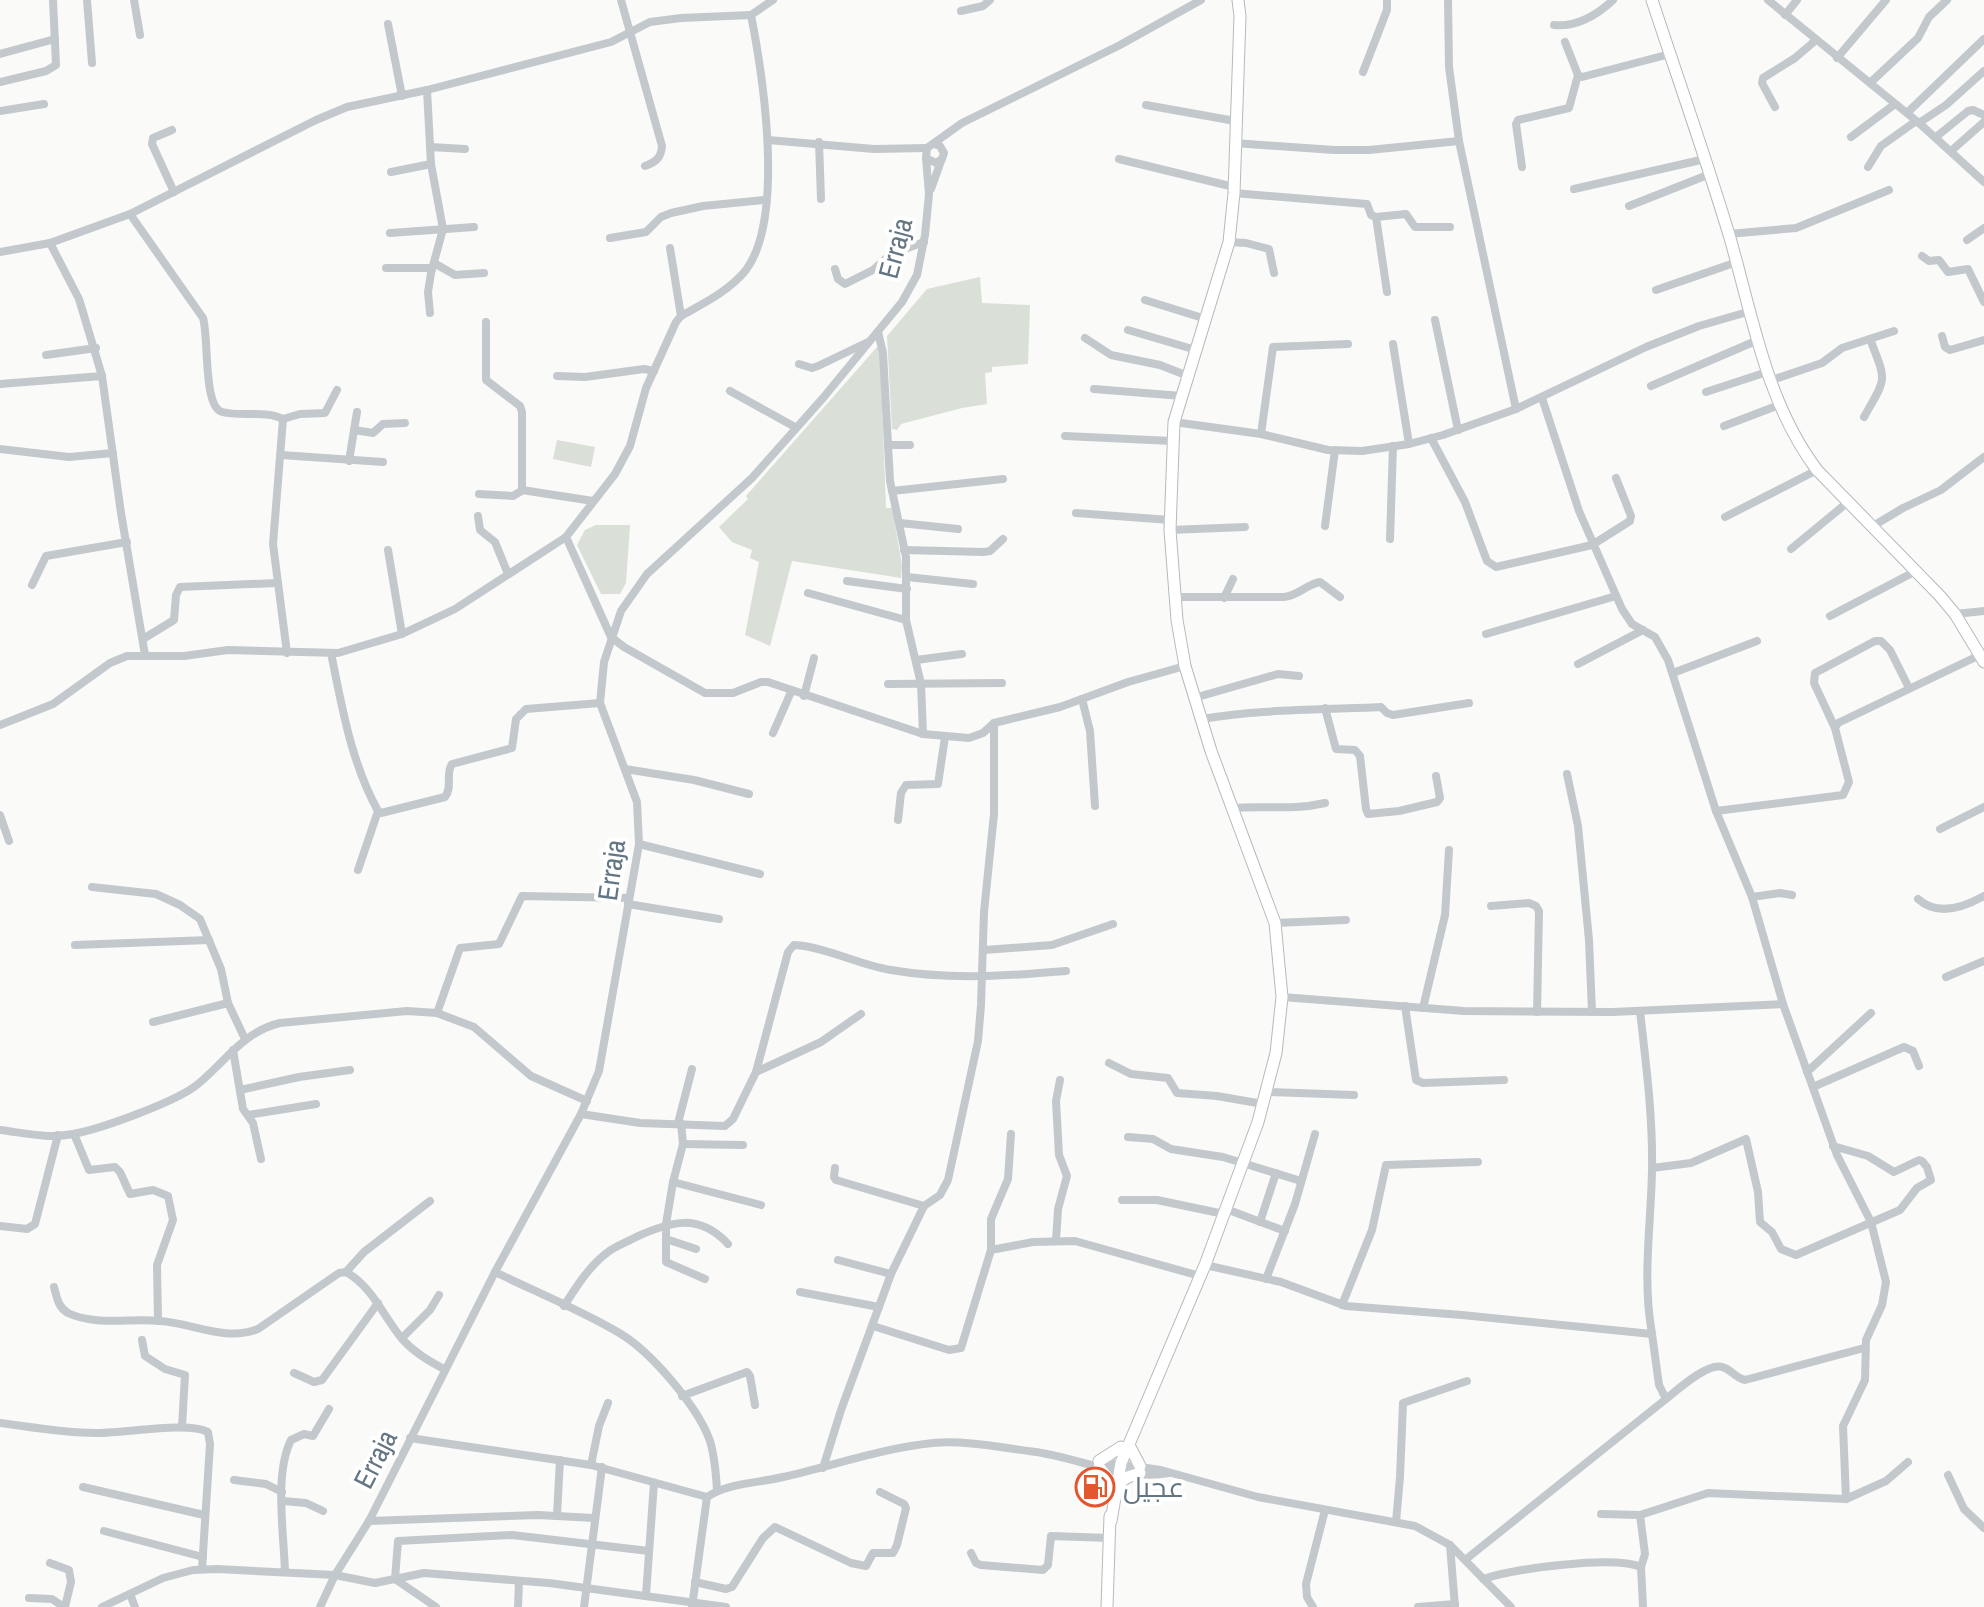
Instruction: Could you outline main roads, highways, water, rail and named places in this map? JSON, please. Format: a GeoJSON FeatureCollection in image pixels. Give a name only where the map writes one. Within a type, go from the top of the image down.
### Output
{"type":"FeatureCollection","features":[{"type":"Feature","properties":{"kind":"main road"},"geometry":{"type":"LineString","coordinates":[[1107,1607],[1116,1472],[1138,1410],[1146,1401],[1203,1271],[1243,1163],[1276,1053],[1282,997],[1275,923],[1232,808],[1185,666],[1175,597],[1170,525],[1174,422],[1229,242],[1234,190],[1238,0]]}},
{"type":"Feature","properties":{"kind":"main road"},"geometry":{"type":"LineString","coordinates":[[1240,16],[1245,0]]}},
{"type":"Feature","properties":{"kind":"main road"},"geometry":{"type":"LineString","coordinates":[[1652,0],[1710,174],[1768,376],[1800,447],[1817,470],[1955,614],[1982,658]]}},
{"type":"Feature","properties":{"kind":"main road"},"geometry":{"type":"LineString","coordinates":[[1125,1446],[1140,1470],[1128,1477],[1099,1464],[1125,1446]]}},
{"type":"Feature","properties":{"kind":"place","name":"عجيل"},"geometry":{"type":"Point","coordinates":[1095,1487]}}]}
